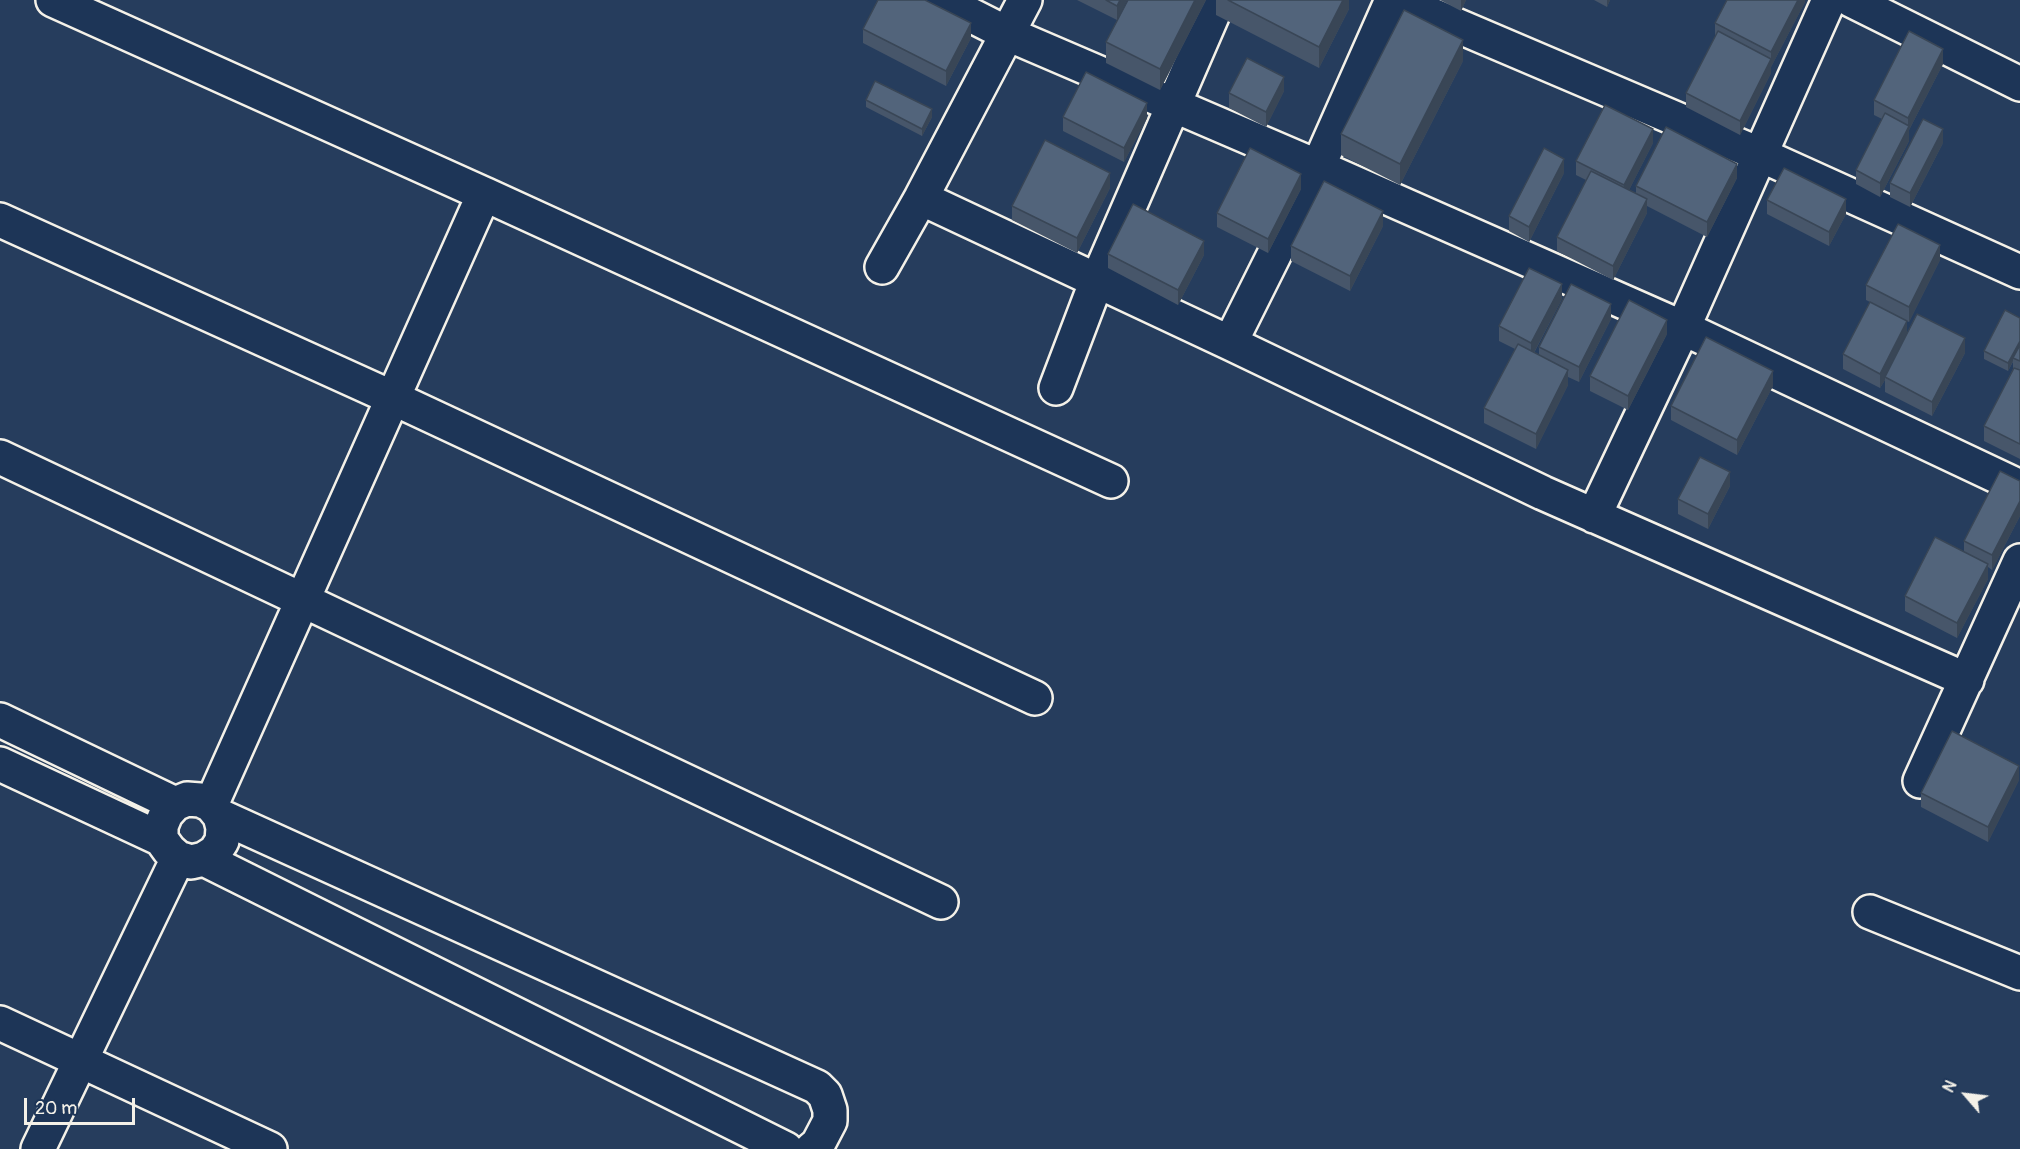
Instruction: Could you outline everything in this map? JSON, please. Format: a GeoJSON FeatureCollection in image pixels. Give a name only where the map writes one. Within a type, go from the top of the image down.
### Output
{"type":"FeatureCollection","features":[{"type":"Feature","properties":{"kind":"street"},"geometry":{"type":"LineString","coordinates":[[53,0],[1111,481]]}},
{"type":"Feature","properties":{"kind":"street"},"geometry":{"type":"LineString","coordinates":[[941,0],[1008,34],[1318,166],[1683,328],[2020,487]]}},
{"type":"Feature","properties":{"kind":"street"},"geometry":{"type":"LineString","coordinates":[[882,267],[921,198],[1025,0]]}},
{"type":"Feature","properties":{"kind":"street"},"geometry":{"type":"LineString","coordinates":[[1056,388],[1097,281],[1219,0]]}},
{"type":"Feature","properties":{"kind":"street"},"geometry":{"type":"LineString","coordinates":[[1230,343],[1318,166],[1392,0]]}},
{"type":"Feature","properties":{"kind":"street"},"geometry":{"type":"LineString","coordinates":[[1397,0],[1761,155],[2020,272]]}},
{"type":"Feature","properties":{"kind":"street"},"geometry":{"type":"LineString","coordinates":[[1594,516],[1683,328],[1829,0]]}},
{"type":"Feature","properties":{"kind":"street"},"geometry":{"type":"LineString","coordinates":[[1851,0],[2020,84]]}},
{"type":"Feature","properties":{"kind":"street"},"geometry":{"type":"LineString","coordinates":[[181,852],[215,852],[222,841],[223,828],[216,810],[303,600],[484,194]]}},
{"type":"Feature","properties":{"kind":"street"},"geometry":{"type":"LineString","coordinates":[[921,198],[1543,493],[1966,680]]}},
{"type":"Feature","properties":{"kind":"street"},"geometry":{"type":"LineString","coordinates":[[0,220],[393,398],[1035,698]]}},
{"type":"Feature","properties":{"kind":"street"},"geometry":{"type":"LineString","coordinates":[[0,457],[940,902]]}},
{"type":"Feature","properties":{"kind":"street"},"geometry":{"type":"LineString","coordinates":[[1920,781],[2020,561]]}},
{"type":"Feature","properties":{"kind":"street"},"geometry":{"type":"LineString","coordinates":[[0,720],[175,804]]}},
{"type":"Feature","properties":{"kind":"street"},"geometry":{"type":"LineString","coordinates":[[0,764],[786,1149]]}},
{"type":"Feature","properties":{"kind":"street"},"geometry":{"type":"LineString","coordinates":[[181,852],[161,826],[166,814],[175,804],[187,799],[200,800],[216,810],[817,1087],[825,1095],[830,1110],[830,1121],[818,1144],[812,1149]]}},
{"type":"Feature","properties":{"kind":"street"},"geometry":{"type":"LineString","coordinates":[[38,1149],[181,852]]}},
{"type":"Feature","properties":{"kind":"street"},"geometry":{"type":"LineString","coordinates":[[1870,912],[2020,973]]}},
{"type":"Feature","properties":{"kind":"street"},"geometry":{"type":"LineString","coordinates":[[0,1023],[270,1149]]}},
{"type":"Feature","properties":{"kind":"building"},"geometry":{"type":"Polygon","coordinates":[[[878,0],[925,0],[971,23],[946,71],[863,29],[878,0]]]}},
{"type":"Feature","properties":{"kind":"building"},"geometry":{"type":"Polygon","coordinates":[[[1106,0],[1120,0],[1117,6],[1106,0]]]}},
{"type":"Feature","properties":{"kind":"building"},"geometry":{"type":"Polygon","coordinates":[[[1128,0],[1195,0],[1160,69],[1106,42],[1128,0]]]}},
{"type":"Feature","properties":{"kind":"building"},"geometry":{"type":"Polygon","coordinates":[[[1228,0],[1343,0],[1319,47],[1228,0]]]}},
{"type":"Feature","properties":{"kind":"building"},"geometry":{"type":"Polygon","coordinates":[[[1727,0],[1798,0],[1771,52],[1715,23],[1727,0]]]}},
{"type":"Feature","properties":{"kind":"building"},"geometry":{"type":"Polygon","coordinates":[[[1404,10],[1463,40],[1400,164],[1341,134],[1404,10]]]}},
{"type":"Feature","properties":{"kind":"building"},"geometry":{"type":"Polygon","coordinates":[[[1718,31],[1771,59],[1740,121],[1686,93],[1718,31]]]}},
{"type":"Feature","properties":{"kind":"building"},"geometry":{"type":"Polygon","coordinates":[[[1909,31],[1943,49],[1908,118],[1874,100],[1909,31]]]}},
{"type":"Feature","properties":{"kind":"building"},"geometry":{"type":"Polygon","coordinates":[[[1247,58],[1284,77],[1266,112],[1229,93],[1247,58]]]}},
{"type":"Feature","properties":{"kind":"building"},"geometry":{"type":"Polygon","coordinates":[[[1086,72],[1147,103],[1124,148],[1063,117],[1086,72]]]}},
{"type":"Feature","properties":{"kind":"building"},"geometry":{"type":"Polygon","coordinates":[[[875,81],[932,109],[922,129],[866,100],[875,81]]]}},
{"type":"Feature","properties":{"kind":"building"},"geometry":{"type":"Polygon","coordinates":[[[1605,105],[1653,129],[1624,185],[1576,161],[1605,105]]]}},
{"type":"Feature","properties":{"kind":"building"},"geometry":{"type":"Polygon","coordinates":[[[1885,113],[1909,126],[1880,183],[1856,170],[1885,113]]]}},
{"type":"Feature","properties":{"kind":"building"},"geometry":{"type":"Polygon","coordinates":[[[1923,119],[1943,129],[1910,193],[1890,183],[1923,119]]]}},
{"type":"Feature","properties":{"kind":"building"},"geometry":{"type":"Polygon","coordinates":[[[1666,127],[1737,164],[1707,222],[1636,186],[1666,127]]]}},
{"type":"Feature","properties":{"kind":"building"},"geometry":{"type":"Polygon","coordinates":[[[1045,140],[1110,173],[1077,238],[1012,206],[1045,140]]]}},
{"type":"Feature","properties":{"kind":"building"},"geometry":{"type":"Polygon","coordinates":[[[1250,148],[1301,174],[1268,239],[1217,213],[1250,148]]]}},
{"type":"Feature","properties":{"kind":"building"},"geometry":{"type":"Polygon","coordinates":[[[1544,148],[1564,159],[1529,227],[1509,216],[1544,148]]]}},
{"type":"Feature","properties":{"kind":"building"},"geometry":{"type":"Polygon","coordinates":[[[1784,168],[1846,199],[1829,232],[1767,200],[1784,168]]]}},
{"type":"Feature","properties":{"kind":"building"},"geometry":{"type":"Polygon","coordinates":[[[1591,171],[1647,199],[1613,266],[1557,237],[1591,171]]]}},
{"type":"Feature","properties":{"kind":"building"},"geometry":{"type":"Polygon","coordinates":[[[1324,181],[1383,211],[1350,276],[1291,246],[1324,181]]]}},
{"type":"Feature","properties":{"kind":"building"},"geometry":{"type":"Polygon","coordinates":[[[1133,204],[1204,241],[1178,290],[1108,254],[1133,204]]]}},
{"type":"Feature","properties":{"kind":"building"},"geometry":{"type":"Polygon","coordinates":[[[1898,224],[1940,245],[1909,307],[1866,285],[1898,224]]]}},
{"type":"Feature","properties":{"kind":"building"},"geometry":{"type":"Polygon","coordinates":[[[1529,268],[1562,284],[1531,343],[1499,326],[1529,268]]]}},
{"type":"Feature","properties":{"kind":"building"},"geometry":{"type":"Polygon","coordinates":[[[1571,284],[1611,304],[1579,367],[1539,347],[1571,284]]]}},
{"type":"Feature","properties":{"kind":"building"},"geometry":{"type":"Polygon","coordinates":[[[1629,300],[1667,320],[1628,396],[1590,376],[1629,300]]]}},
{"type":"Feature","properties":{"kind":"building"},"geometry":{"type":"Polygon","coordinates":[[[1870,302],[1907,321],[1880,374],[1843,354],[1870,302]]]}},
{"type":"Feature","properties":{"kind":"building"},"geometry":{"type":"Polygon","coordinates":[[[2005,310],[2020,318],[2020,341],[2008,363],[1984,351],[2005,310]]]}},
{"type":"Feature","properties":{"kind":"building"},"geometry":{"type":"Polygon","coordinates":[[[1917,314],[1965,338],[1932,402],[1885,377],[1917,314]]]}},
{"type":"Feature","properties":{"kind":"building"},"geometry":{"type":"Polygon","coordinates":[[[1706,337],[1773,371],[1737,440],[1671,406],[1706,337]]]}},
{"type":"Feature","properties":{"kind":"building"},"geometry":{"type":"Polygon","coordinates":[[[1518,344],[1568,370],[1536,434],[1484,408],[1518,344]]]}},
{"type":"Feature","properties":{"kind":"building"},"geometry":{"type":"Polygon","coordinates":[[[2020,345],[2020,361],[2013,358],[2020,345]]]}},
{"type":"Feature","properties":{"kind":"building"},"geometry":{"type":"Polygon","coordinates":[[[2014,368],[2020,370],[2020,444],[1984,426],[2014,368]]]}},
{"type":"Feature","properties":{"kind":"building"},"geometry":{"type":"Polygon","coordinates":[[[1700,457],[1730,472],[1708,514],[1678,499],[1700,457]]]}},
{"type":"Feature","properties":{"kind":"building"},"geometry":{"type":"Polygon","coordinates":[[[2000,471],[2020,481],[2020,501],[1992,555],[1964,541],[2000,471]]]}},
{"type":"Feature","properties":{"kind":"building"},"geometry":{"type":"Polygon","coordinates":[[[1935,537],[1988,564],[1957,623],[1905,596],[1935,537]]]}},
{"type":"Feature","properties":{"kind":"building"},"geometry":{"type":"Polygon","coordinates":[[[1952,731],[2019,766],[1988,827],[1921,793],[1952,731]]]}}]}
